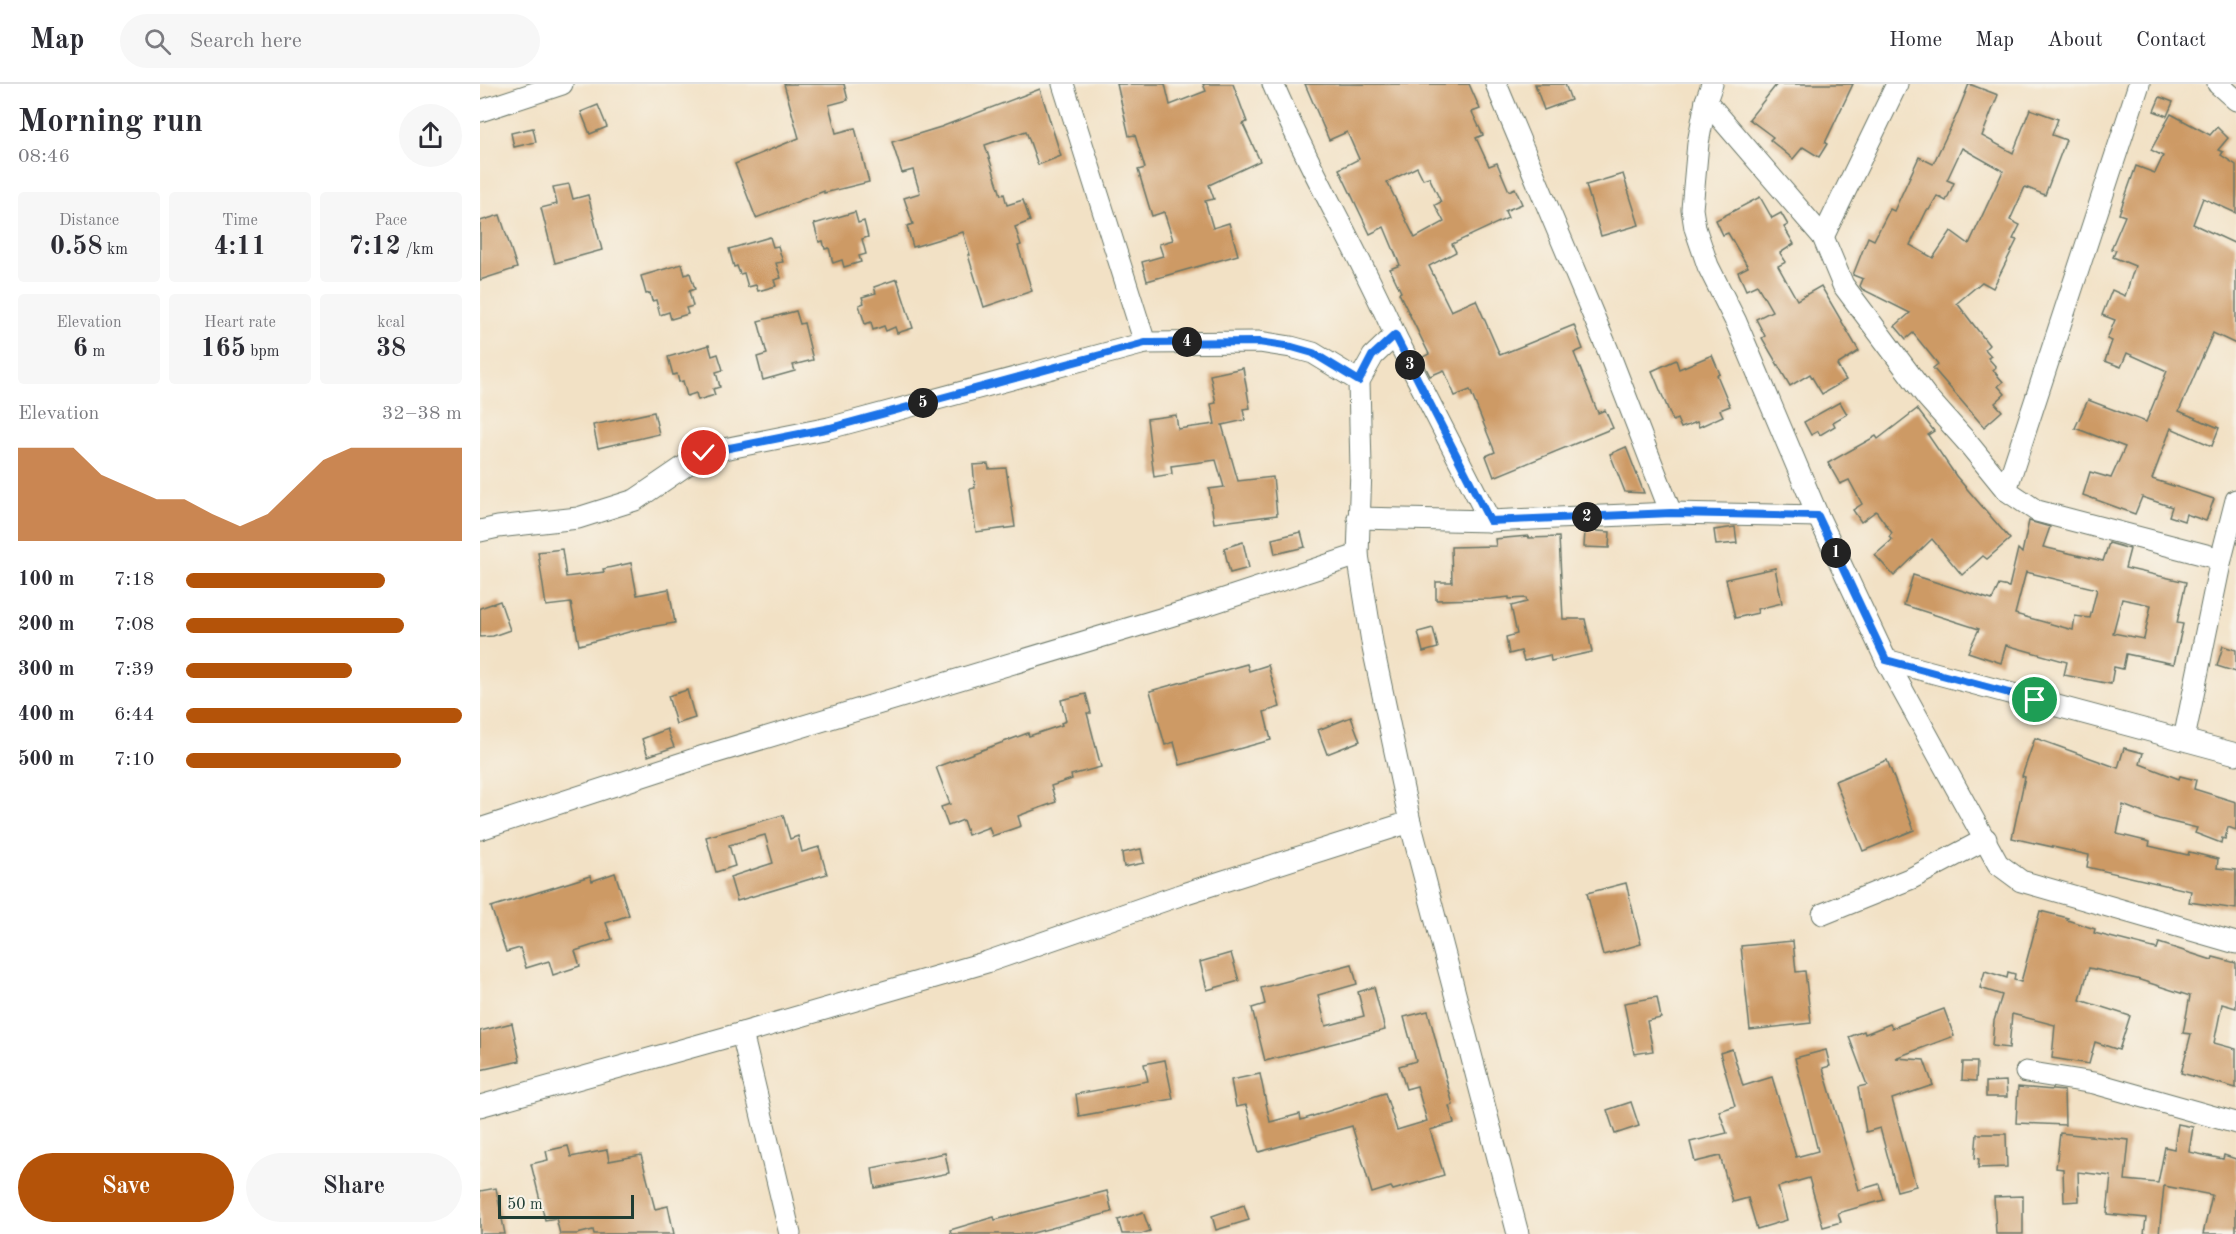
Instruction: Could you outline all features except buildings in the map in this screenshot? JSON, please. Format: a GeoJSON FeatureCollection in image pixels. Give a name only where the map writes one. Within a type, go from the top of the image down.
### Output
{"type":"FeatureCollection","features":[{"type":"Feature","properties":{"kind":"street"},"geometry":{"type":"LineString","coordinates":[[480,111],[562,84]]}},
{"type":"Feature","properties":{"kind":"street"},"geometry":{"type":"LineString","coordinates":[[1063,84],[1145,343]]}},
{"type":"Feature","properties":{"kind":"street"},"geometry":{"type":"LineString","coordinates":[[1273,84],[1287,119],[1490,521]]}},
{"type":"Feature","properties":{"kind":"street"},"geometry":{"type":"LineString","coordinates":[[1496,84],[1607,348],[1671,513]]}},
{"type":"Feature","properties":{"kind":"street"},"geometry":{"type":"LineString","coordinates":[[1823,237],[1897,84]]}},
{"type":"Feature","properties":{"kind":"street"},"geometry":{"type":"LineString","coordinates":[[2006,490],[2139,84]]}},
{"type":"Feature","properties":{"kind":"street"},"geometry":{"type":"LineString","coordinates":[[2218,84],[2236,100]]}},
{"type":"Feature","properties":{"kind":"street"},"geometry":{"type":"LineString","coordinates":[[1709,93],[1823,237],[1843,285],[1926,396],[2006,490],[2037,511],[2221,559]]}},
{"type":"Feature","properties":{"kind":"street"},"geometry":{"type":"LineString","coordinates":[[1709,93],[1693,189],[1692,209],[1695,228],[1708,266],[1736,322],[1818,516],[1886,660],[1998,864],[2021,881],[2236,943]]}},
{"type":"Feature","properties":{"kind":"street"},"geometry":{"type":"LineString","coordinates":[[1395,335],[1372,356],[1359,381],[1361,470],[1358,555],[1374,648],[1410,822],[1518,1234]]}},
{"type":"Feature","properties":{"kind":"street"},"geometry":{"type":"LineString","coordinates":[[480,531],[578,518],[635,500],[704,453],[830,428],[1145,343],[1259,342],[1292,347],[1313,353],[1359,381]]}},
{"type":"Feature","properties":{"kind":"street"},"geometry":{"type":"LineString","coordinates":[[2184,739],[2221,559],[2236,500]]}},
{"type":"Feature","properties":{"kind":"street"},"geometry":{"type":"LineString","coordinates":[[1358,519],[1490,521],[1671,513],[1818,516]]}},
{"type":"Feature","properties":{"kind":"street"},"geometry":{"type":"LineString","coordinates":[[480,829],[704,756],[1200,607],[1358,555]]}},
{"type":"Feature","properties":{"kind":"street"},"geometry":{"type":"LineString","coordinates":[[1886,660],[2236,754]]}},
{"type":"Feature","properties":{"kind":"street"},"geometry":{"type":"LineString","coordinates":[[480,1106],[987,962],[1183,894],[1410,822]]}},
{"type":"Feature","properties":{"kind":"street"},"geometry":{"type":"LineString","coordinates":[[1823,914],[1912,878],[1986,839]]}},
{"type":"Feature","properties":{"kind":"street"},"geometry":{"type":"LineString","coordinates":[[742,1033],[790,1234]]}},
{"type":"Feature","properties":{"kind":"street"},"geometry":{"type":"LineString","coordinates":[[2026,1072],[2094,1083],[2236,1123]]}},
{"type":"Feature","properties":{"kind":"route"},"geometry":{"type":"LineString","coordinates":[[704,453],[830,428],[1145,343],[1259,342],[1292,347],[1313,353],[1359,381],[1372,356],[1395,335],[1490,521],[1671,513],[1818,516],[1886,660],[2035,700]]}}]}
